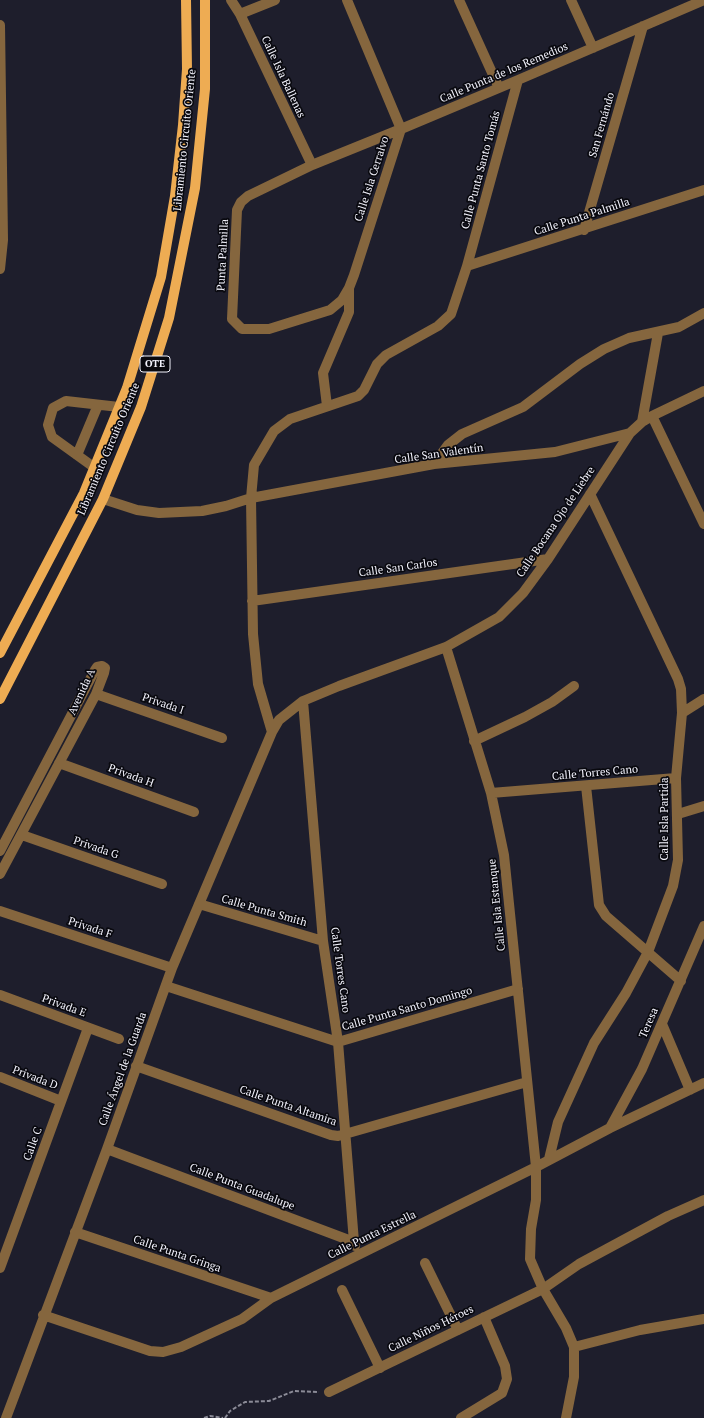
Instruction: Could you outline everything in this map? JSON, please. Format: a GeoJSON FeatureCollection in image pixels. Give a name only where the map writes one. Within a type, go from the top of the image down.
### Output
{"type":"FeatureCollection","features":[{"type":"Feature","properties":{"kind":"main road","name":"Libramiento Circuito Oriente"},"geometry":{"type":"LineString","coordinates":[[0,652],[84,494],[127,388],[161,277],[174,203],[183,125],[187,69],[186,0]]}},
{"type":"Feature","properties":{"kind":"main road","name":"Libramiento Circuito Oriente"},"geometry":{"type":"LineString","coordinates":[[0,699],[103,499],[141,407],[169,318],[178,283],[195,188],[204,96],[205,0]]}},
{"type":"Feature","properties":{"kind":"main road"},"geometry":{"type":"LineString","coordinates":[[0,635],[13,627]]}},
{"type":"Feature","properties":{"kind":"street","name":"Calle Isla Ballenas"},"geometry":{"type":"LineString","coordinates":[[231,0],[240,14],[312,165]]}},
{"type":"Feature","properties":{"kind":"street"},"geometry":{"type":"LineString","coordinates":[[240,14],[275,0]]}},
{"type":"Feature","properties":{"kind":"street","name":"Calle Isla Cerralvo"},"geometry":{"type":"LineString","coordinates":[[342,300],[349,288],[401,129],[347,0]]}},
{"type":"Feature","properties":{"kind":"street"},"geometry":{"type":"LineString","coordinates":[[459,0],[499,88]]}},
{"type":"Feature","properties":{"kind":"street"},"geometry":{"type":"LineString","coordinates":[[571,0],[593,48]]}},
{"type":"Feature","properties":{"kind":"street","name":"Calle Punta de los Remedios"},"geometry":{"type":"LineString","coordinates":[[312,165],[644,26],[685,4],[704,0]]}},
{"type":"Feature","properties":{"kind":"street"},"geometry":{"type":"LineString","coordinates":[[0,25],[3,240],[0,269]]}},
{"type":"Feature","properties":{"kind":"street","name":"San Fernándo"},"geometry":{"type":"LineString","coordinates":[[584,230],[644,26]]}},
{"type":"Feature","properties":{"kind":"street","name":"Calle Punta Santo Tomás"},"geometry":{"type":"LineString","coordinates":[[251,498],[254,465],[274,432],[290,419],[358,396],[364,390],[377,364],[386,355],[438,326],[450,314],[467,266],[518,80]]}},
{"type":"Feature","properties":{"kind":"street","name":"Punta Palmilla"},"geometry":{"type":"LineString","coordinates":[[312,165],[248,196],[241,202],[237,210],[232,319],[242,328],[269,328],[330,310],[342,300]]}},
{"type":"Feature","properties":{"kind":"street","name":"Calle Punta Palmilla"},"geometry":{"type":"LineString","coordinates":[[467,266],[584,230],[703,188]]}},
{"type":"Feature","properties":{"kind":"street"},"geometry":{"type":"LineString","coordinates":[[327,406],[323,373],[349,312],[349,288]]}},
{"type":"Feature","properties":{"kind":"street"},"geometry":{"type":"LineString","coordinates":[[434,464],[448,445],[462,434],[522,407],[580,364],[604,349],[629,338],[658,333],[679,327],[704,313]]}},
{"type":"Feature","properties":{"kind":"street"},"geometry":{"type":"LineString","coordinates":[[642,422],[658,333]]}},
{"type":"Feature","properties":{"kind":"street","name":"Calle Bocana Ojo de Liebre"},"geometry":{"type":"LineString","coordinates":[[272,732],[288,711],[303,701],[339,686],[446,647],[499,617],[523,593],[548,559],[630,433],[642,422],[652,416],[704,391]]}},
{"type":"Feature","properties":{"kind":"street"},"geometry":{"type":"LineString","coordinates":[[95,468],[52,437],[48,425],[53,408],[66,401],[119,407]]}},
{"type":"Feature","properties":{"kind":"street"},"geometry":{"type":"LineString","coordinates":[[77,456],[98,405]]}},
{"type":"Feature","properties":{"kind":"street"},"geometry":{"type":"LineString","coordinates":[[652,416],[704,524]]}},
{"type":"Feature","properties":{"kind":"street","name":"Calle San Valentín"},"geometry":{"type":"LineString","coordinates":[[103,499],[137,510],[178,513],[202,511],[226,506],[251,498],[434,464],[555,452],[630,433]]}},
{"type":"Feature","properties":{"kind":"street","name":"Calle Isla Partida"},"geometry":{"type":"LineString","coordinates":[[549,1159],[558,1122],[594,1042],[626,994],[648,952],[677,870],[678,814],[676,778],[682,713],[682,697],[678,679],[590,494]]}},
{"type":"Feature","properties":{"kind":"street"},"geometry":{"type":"LineString","coordinates":[[251,498],[252,601],[258,684],[272,732]]}},
{"type":"Feature","properties":{"kind":"street","name":"Calle San Carlos"},"geometry":{"type":"LineString","coordinates":[[252,601],[548,559]]}},
{"type":"Feature","properties":{"kind":"street","name":"Calle Isla Estanque"},"geometry":{"type":"LineString","coordinates":[[446,647],[491,793],[504,855],[536,1167],[536,1200],[531,1229],[530,1259],[543,1289],[566,1328],[574,1347]]}},
{"type":"Feature","properties":{"kind":"street","name":"Avenida A"},"geometry":{"type":"LineString","coordinates":[[0,851],[95,670],[97,667],[102,666],[105,668],[104,673],[96,694],[0,874]]}},
{"type":"Feature","properties":{"kind":"street"},"geometry":{"type":"LineString","coordinates":[[474,741],[532,713],[552,702],[574,686]]}},
{"type":"Feature","properties":{"kind":"street","name":"Privada I"},"geometry":{"type":"LineString","coordinates":[[96,694],[222,738]]}},
{"type":"Feature","properties":{"kind":"street"},"geometry":{"type":"LineString","coordinates":[[682,713],[704,698]]}},
{"type":"Feature","properties":{"kind":"street","name":"Calle Torres Cano"},"geometry":{"type":"LineString","coordinates":[[303,701],[323,941],[338,1042],[354,1242]]}},
{"type":"Feature","properties":{"kind":"street","name":"Calle Ángel de la Guarda"},"geometry":{"type":"LineString","coordinates":[[6,1418],[43,1315],[107,1149],[172,968],[272,732]]}},
{"type":"Feature","properties":{"kind":"street","name":"Privada H"},"geometry":{"type":"LineString","coordinates":[[60,763],[194,812]]}},
{"type":"Feature","properties":{"kind":"street","name":"Calle Torres Cano"},"geometry":{"type":"LineString","coordinates":[[491,793],[676,778]]}},
{"type":"Feature","properties":{"kind":"street"},"geometry":{"type":"LineString","coordinates":[[586,786],[599,905],[606,916],[681,982]]}},
{"type":"Feature","properties":{"kind":"street"},"geometry":{"type":"LineString","coordinates":[[678,814],[704,806]]}},
{"type":"Feature","properties":{"kind":"street","name":"Privada G"},"geometry":{"type":"LineString","coordinates":[[22,834],[162,884]]}},
{"type":"Feature","properties":{"kind":"street","name":"Calle Punta Smith"},"geometry":{"type":"LineString","coordinates":[[199,904],[323,941]]}},
{"type":"Feature","properties":{"kind":"street","name":"Privada F"},"geometry":{"type":"LineString","coordinates":[[0,911],[172,968]]}},
{"type":"Feature","properties":{"kind":"street","name":"Teresa"},"geometry":{"type":"LineString","coordinates":[[610,1128],[642,1069],[704,926]]}},
{"type":"Feature","properties":{"kind":"street","name":"Calle Punta Santo Domingo"},"geometry":{"type":"LineString","coordinates":[[166,986],[338,1042],[518,989]]}},
{"type":"Feature","properties":{"kind":"street","name":"Privada E"},"geometry":{"type":"LineString","coordinates":[[0,995],[119,1039]]}},
{"type":"Feature","properties":{"kind":"street"},"geometry":{"type":"LineString","coordinates":[[662,1024],[690,1090]]}},
{"type":"Feature","properties":{"kind":"street","name":"Calle C"},"geometry":{"type":"LineString","coordinates":[[0,1268],[88,1028]]}},
{"type":"Feature","properties":{"kind":"street","name":"Calle Punta Altamira"},"geometry":{"type":"LineString","coordinates":[[136,1066],[331,1135],[346,1134],[527,1082]]}},
{"type":"Feature","properties":{"kind":"street","name":"Privada D"},"geometry":{"type":"LineString","coordinates":[[0,1077],[61,1101]]}},
{"type":"Feature","properties":{"kind":"street","name":"Calle Punta Estrella"},"geometry":{"type":"LineString","coordinates":[[43,1315],[150,1351],[163,1352],[181,1348],[242,1319],[271,1298],[536,1167],[610,1128],[704,1083]]}},
{"type":"Feature","properties":{"kind":"street","name":"Calle Punta Guadalupe"},"geometry":{"type":"LineString","coordinates":[[107,1149],[354,1242]]}},
{"type":"Feature","properties":{"kind":"street","name":"Calle Niños Héroes"},"geometry":{"type":"LineString","coordinates":[[329,1392],[543,1289],[579,1264],[668,1216],[704,1200]]}},
{"type":"Feature","properties":{"kind":"street","name":"Calle Punta Gringa"},"geometry":{"type":"LineString","coordinates":[[75,1232],[271,1298]]}},
{"type":"Feature","properties":{"kind":"street"},"geometry":{"type":"LineString","coordinates":[[354,1242],[358,1256]]}},
{"type":"Feature","properties":{"kind":"street"},"geometry":{"type":"LineString","coordinates":[[425,1263],[458,1330]]}},
{"type":"Feature","properties":{"kind":"street"},"geometry":{"type":"LineString","coordinates":[[342,1290],[380,1368]]}},
{"type":"Feature","properties":{"kind":"street"},"geometry":{"type":"LineString","coordinates":[[461,1418],[502,1393],[507,1380],[505,1366],[484,1317]]}},
{"type":"Feature","properties":{"kind":"street"},"geometry":{"type":"LineString","coordinates":[[566,1418],[574,1377],[574,1347],[640,1330],[704,1319]]}},
{"type":"Feature","properties":{"kind":"path"},"geometry":{"type":"LineString","coordinates":[[204,1418],[210,1416],[224,1418],[230,1411],[245,1402],[269,1401],[294,1391],[329,1392]]}}]}
